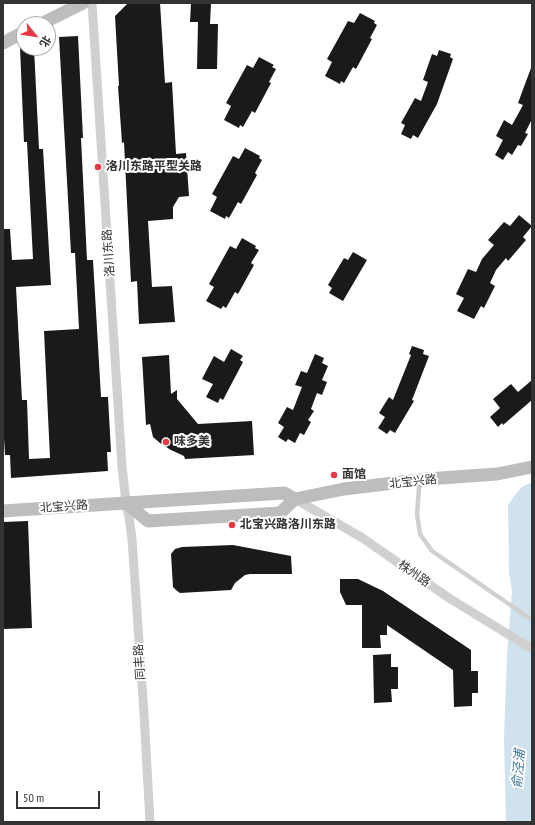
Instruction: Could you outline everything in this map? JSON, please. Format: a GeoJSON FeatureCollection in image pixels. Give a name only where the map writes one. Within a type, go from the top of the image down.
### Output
{"type":"FeatureCollection","features":[{"type":"Feature","properties":{"kind":"street"},"geometry":{"type":"LineString","coordinates":[[56,16],[83,3]]}},
{"type":"Feature","properties":{"kind":"street","name":"洛川东路"},"geometry":{"type":"LineString","coordinates":[[92,3],[126,503]]}},
{"type":"Feature","properties":{"kind":"street"},"geometry":{"type":"LineString","coordinates":[[3,43],[16,36]]}},
{"type":"Feature","properties":{"kind":"street","name":"北宝兴路"},"geometry":{"type":"LineString","coordinates":[[3,511],[284,493],[295,499],[344,489],[497,474],[532,467]]}},
{"type":"Feature","properties":{"kind":"street"},"geometry":{"type":"LineString","coordinates":[[126,503],[148,521],[280,513],[295,499]]}},
{"type":"Feature","properties":{"kind":"street","name":"株州路"},"geometry":{"type":"LineString","coordinates":[[295,499],[362,537],[449,598],[532,649]]}},
{"type":"Feature","properties":{"kind":"street","name":"同丰路"},"geometry":{"type":"LineString","coordinates":[[126,503],[132,547],[150,822]]}},
{"type":"Feature","properties":{"kind":"lane"},"geometry":{"type":"LineString","coordinates":[[427,480],[419,488],[417,514],[420,534],[432,551],[532,620]]}},
{"type":"Feature","properties":{"kind":"water","name":"俞泾浦"},"geometry":{"type":"Polygon","coordinates":[[[532,482],[532,822],[506,822],[504,737],[507,655],[512,591],[509,572],[508,505],[522,487],[532,482]]]}},
{"type":"Feature","properties":{"kind":"building"},"geometry":{"type":"Polygon","coordinates":[[[128,3],[160,3],[165,83],[172,82],[176,154],[186,153],[189,196],[179,197],[173,207],[173,219],[148,221],[152,287],[172,286],[175,322],[139,324],[137,281],[131,282],[124,142],[122,143],[115,16],[128,3]]]}},
{"type":"Feature","properties":{"kind":"building"},"geometry":{"type":"Polygon","coordinates":[[[191,3],[211,3],[210,24],[218,24],[217,69],[197,69],[198,22],[190,22],[191,3]]]}},
{"type":"Feature","properties":{"kind":"building"},"geometry":{"type":"Polygon","coordinates":[[[360,13],[375,21],[374,23],[377,25],[370,38],[372,39],[356,69],[353,67],[344,83],[341,81],[340,84],[325,76],[332,62],[327,59],[348,21],[354,23],[360,13]]]}},
{"type":"Feature","properties":{"kind":"building"},"geometry":{"type":"Polygon","coordinates":[[[78,36],[87,260],[93,260],[101,397],[108,397],[111,452],[107,452],[108,471],[11,478],[10,455],[5,455],[3,422],[3,229],[10,229],[12,260],[33,259],[27,142],[24,142],[20,56],[34,56],[39,149],[43,149],[51,285],[16,287],[22,400],[27,400],[29,459],[50,458],[44,331],[79,329],[75,253],[71,253],[59,37],[78,36]]]}},
{"type":"Feature","properties":{"kind":"building"},"geometry":{"type":"Polygon","coordinates":[[[439,50],[451,54],[450,57],[453,59],[437,104],[418,138],[413,135],[411,139],[401,134],[405,125],[401,123],[415,98],[421,101],[428,82],[423,80],[432,54],[437,56],[439,50]]]}},
{"type":"Feature","properties":{"kind":"building"},"geometry":{"type":"Polygon","coordinates":[[[259,57],[274,65],[272,67],[276,69],[269,82],[271,83],[255,113],[252,111],[243,127],[240,125],[239,128],[224,120],[231,106],[226,103],[247,65],[253,68],[259,57]]]}},
{"type":"Feature","properties":{"kind":"building"},"geometry":{"type":"Polygon","coordinates":[[[531,68],[532,119],[525,133],[528,134],[521,146],[518,145],[512,155],[508,152],[503,160],[495,155],[503,140],[496,136],[504,120],[512,125],[523,105],[518,103],[531,68]]]}},
{"type":"Feature","properties":{"kind":"building"},"geometry":{"type":"Polygon","coordinates":[[[245,148],[260,156],[259,158],[262,160],[255,173],[257,175],[241,204],[238,202],[229,218],[226,216],[225,219],[210,211],[217,197],[212,194],[233,156],[239,159],[245,148]]]}},
{"type":"Feature","properties":{"kind":"building"},"geometry":{"type":"Polygon","coordinates":[[[519,215],[532,226],[523,237],[526,240],[508,261],[506,258],[496,270],[490,283],[495,286],[484,308],[481,306],[474,319],[457,311],[464,298],[456,294],[468,269],[476,272],[482,259],[494,245],[488,240],[504,222],[510,226],[519,215]]]}},
{"type":"Feature","properties":{"kind":"building"},"geometry":{"type":"Polygon","coordinates":[[[242,238],[256,246],[255,248],[259,250],[251,263],[254,265],[238,294],[235,292],[226,308],[223,306],[221,309],[206,301],[214,287],[209,284],[230,246],[236,249],[242,238]]]}},
{"type":"Feature","properties":{"kind":"building"},"geometry":{"type":"Polygon","coordinates":[[[353,252],[367,260],[343,301],[329,293],[332,288],[328,285],[344,258],[348,260],[353,252]]]}},
{"type":"Feature","properties":{"kind":"building"},"geometry":{"type":"Polygon","coordinates":[[[412,346],[424,350],[423,354],[429,356],[412,400],[414,401],[395,433],[390,430],[387,434],[378,428],[385,417],[379,413],[389,397],[393,400],[411,355],[409,354],[412,346]]]}},
{"type":"Feature","properties":{"kind":"building"},"geometry":{"type":"Polygon","coordinates":[[[231,349],[243,356],[240,360],[243,362],[223,400],[220,398],[218,403],[206,397],[213,384],[202,379],[214,356],[224,362],[231,349]]]}},
{"type":"Feature","properties":{"kind":"building"},"geometry":{"type":"Polygon","coordinates":[[[315,354],[324,358],[322,363],[328,366],[322,380],[327,382],[322,395],[317,393],[311,409],[314,411],[308,420],[311,422],[304,435],[300,433],[295,443],[288,439],[286,442],[278,437],[284,427],[278,423],[287,407],[293,410],[302,387],[295,385],[301,371],[307,373],[315,354]]]}},
{"type":"Feature","properties":{"kind":"building"},"geometry":{"type":"Polygon","coordinates":[[[169,355],[171,394],[177,390],[177,399],[198,424],[252,421],[254,455],[185,459],[184,456],[171,450],[153,437],[150,424],[146,425],[142,357],[169,355]]]}},
{"type":"Feature","properties":{"kind":"building"},"geometry":{"type":"Polygon","coordinates":[[[532,380],[532,400],[503,425],[502,423],[498,427],[490,417],[500,408],[493,399],[511,384],[518,392],[532,380]]]}},
{"type":"Feature","properties":{"kind":"building"},"geometry":{"type":"Polygon","coordinates":[[[28,521],[32,628],[3,629],[3,522],[28,521]]]}},
{"type":"Feature","properties":{"kind":"building"},"geometry":{"type":"Polygon","coordinates":[[[233,545],[291,556],[292,574],[245,575],[235,583],[231,590],[180,593],[173,587],[171,554],[175,549],[182,547],[233,545]]]}},
{"type":"Feature","properties":{"kind":"building"},"geometry":{"type":"Polygon","coordinates":[[[340,579],[358,579],[383,591],[471,650],[471,671],[478,671],[478,693],[472,693],[472,706],[454,707],[453,670],[387,625],[387,635],[380,635],[381,648],[362,648],[362,605],[346,605],[340,592],[340,579]]]}},
{"type":"Feature","properties":{"kind":"building"},"geometry":{"type":"Polygon","coordinates":[[[391,654],[391,667],[398,667],[398,689],[391,689],[392,702],[374,703],[373,655],[391,654]]]}},
{"type":"Feature","properties":{"kind":"place","name":"洛川东路平型关路"},"geometry":{"type":"Point","coordinates":[98,167]}},
{"type":"Feature","properties":{"kind":"place","name":"味多美"},"geometry":{"type":"Point","coordinates":[166,442]}},
{"type":"Feature","properties":{"kind":"place","name":"面馆"},"geometry":{"type":"Point","coordinates":[334,475]}},
{"type":"Feature","properties":{"kind":"place","name":"北宝兴路洛川东路"},"geometry":{"type":"Point","coordinates":[232,525]}}]}
